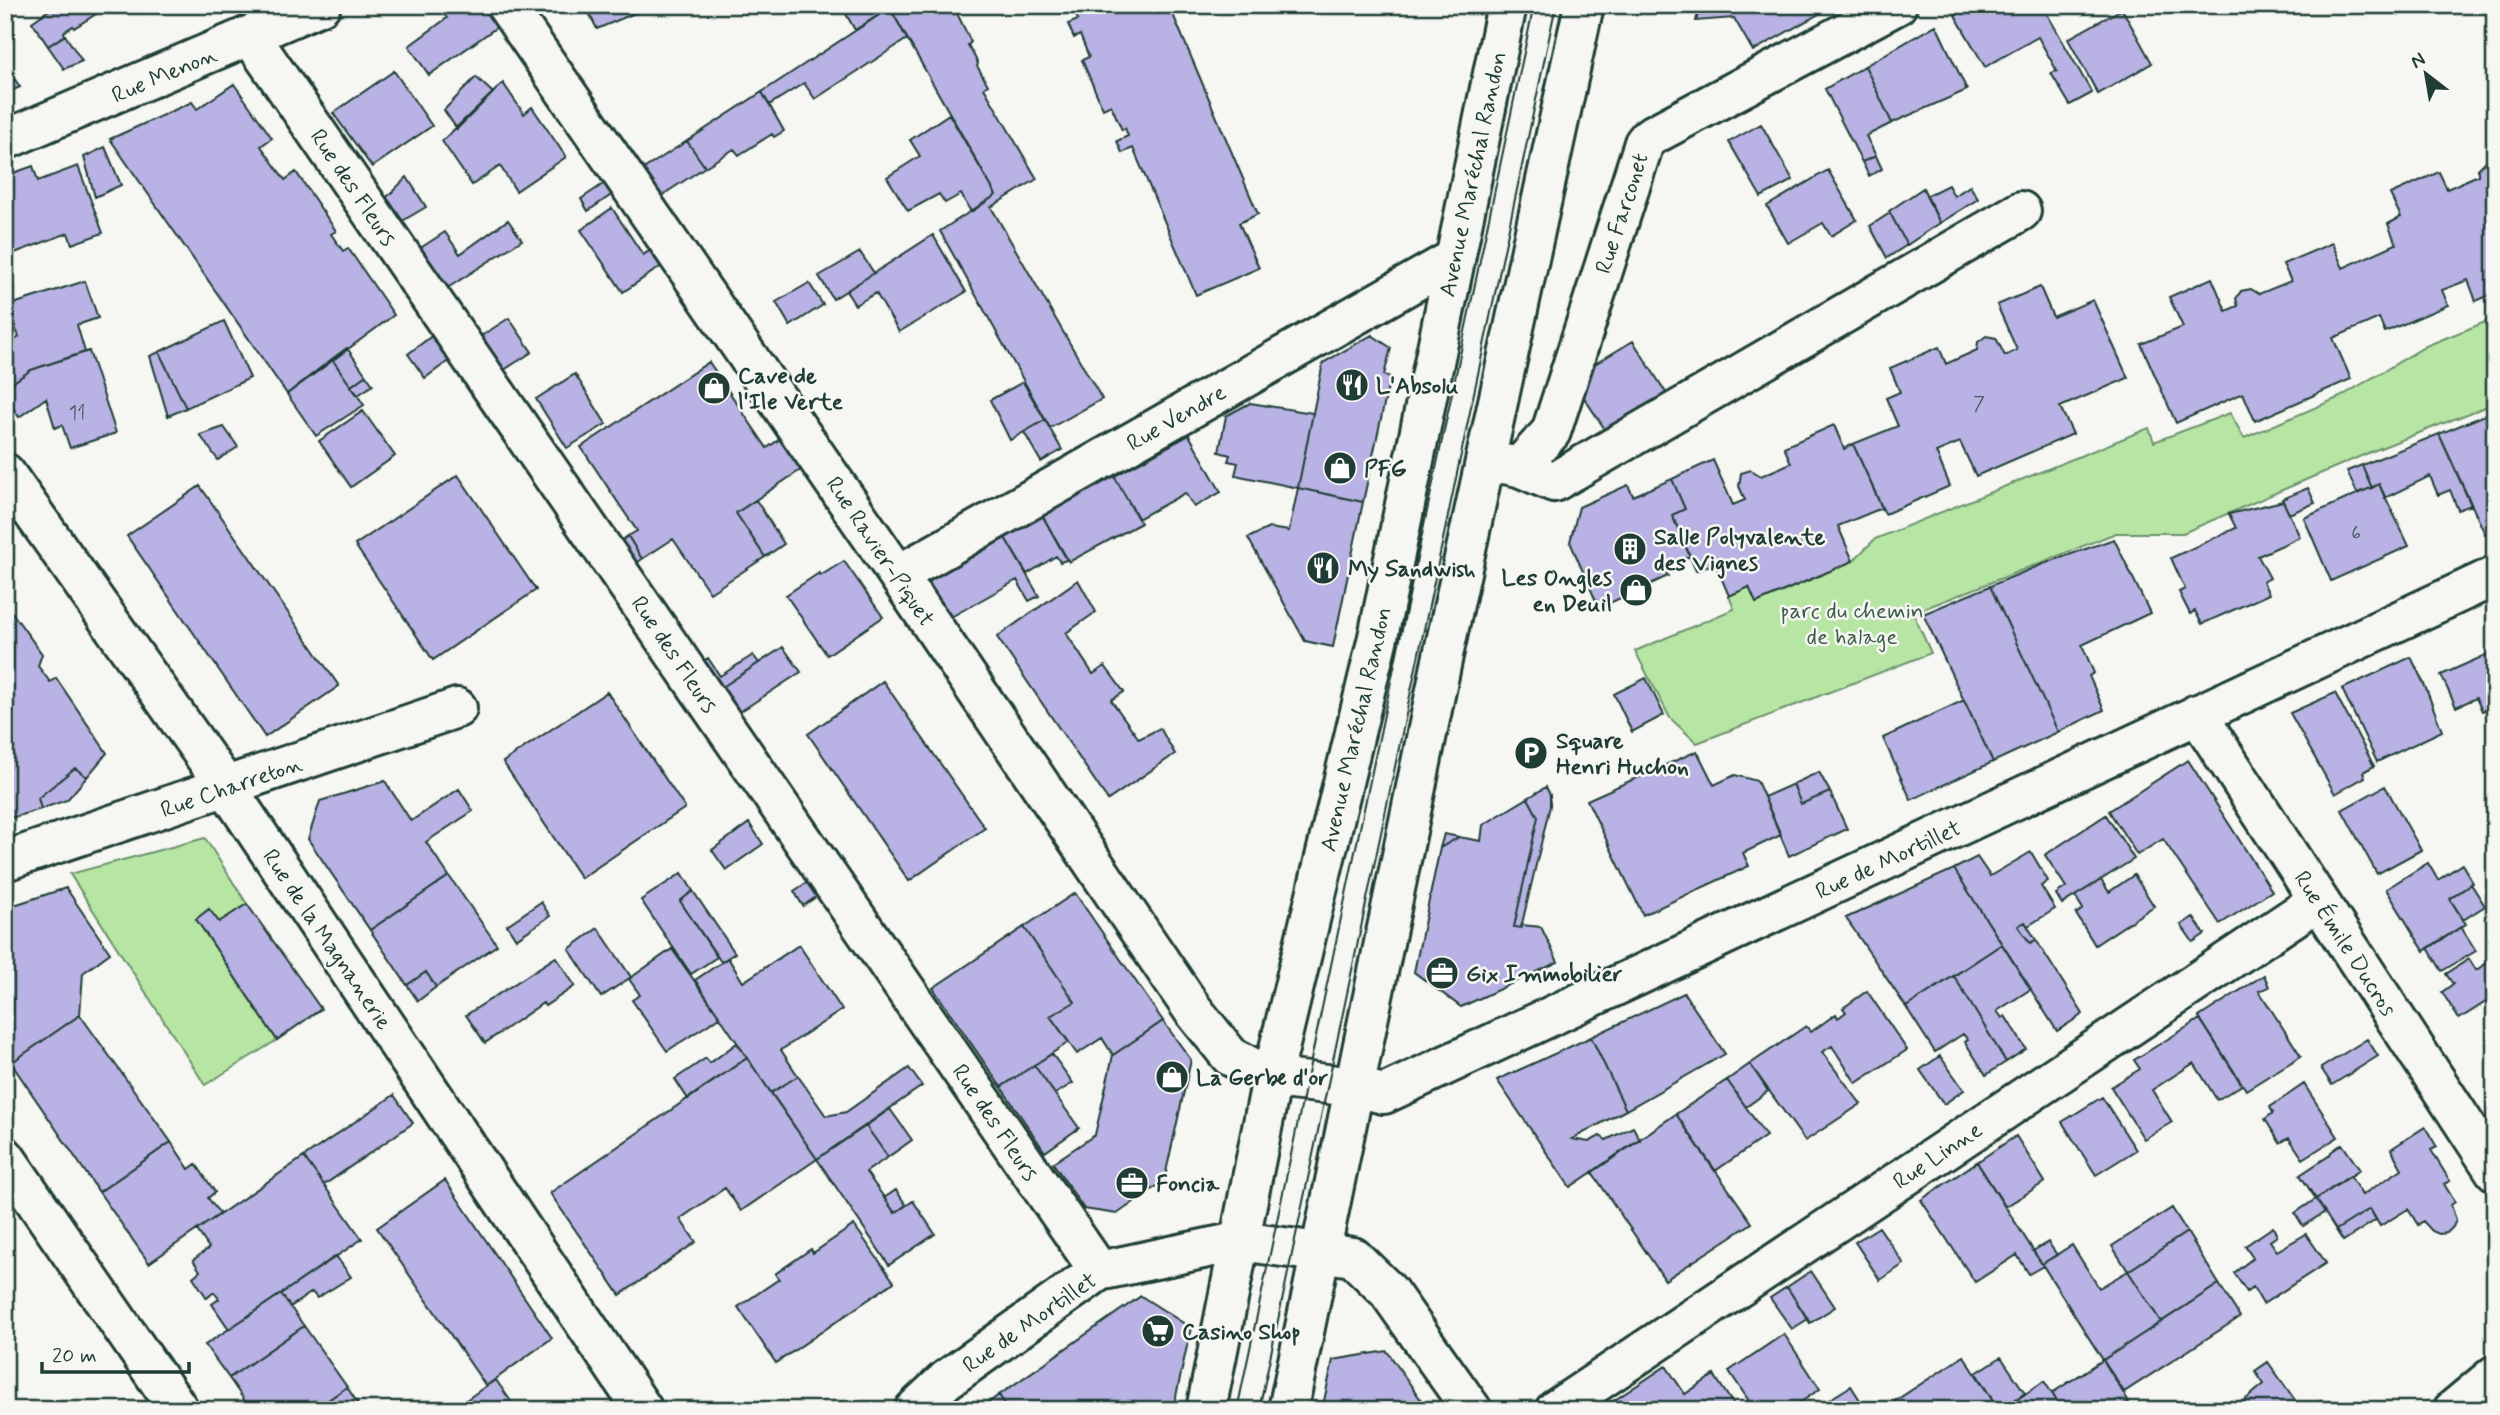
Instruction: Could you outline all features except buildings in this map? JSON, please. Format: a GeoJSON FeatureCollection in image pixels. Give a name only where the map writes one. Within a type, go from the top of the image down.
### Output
{"type":"FeatureCollection","features":[{"type":"Feature","properties":{"kind":"street","name":"Rue Menon"},"geometry":{"type":"LineString","coordinates":[[5,140],[321,5]]}},
{"type":"Feature","properties":{"kind":"street","name":"Rue Ravier-Piquet"},"geometry":{"type":"LineString","coordinates":[[506,5],[1194,1010],[1230,1056],[1272,1078]]}},
{"type":"Feature","properties":{"kind":"street","name":"Avenue Maréchal Randon"},"geometry":{"type":"LineString","coordinates":[[1206,1410],[1272,1078],[1378,637],[1507,5]]}},
{"type":"Feature","properties":{"kind":"street"},"geometry":{"type":"LineString","coordinates":[[1287,1410],[1444,651],[1502,464],[1584,5]]}},
{"type":"Feature","properties":{"kind":"street","name":"Rue Farconet"},"geometry":{"type":"LineString","coordinates":[[1502,464],[1551,432],[1644,143],[1649,137],[1897,5]]}},
{"type":"Feature","properties":{"kind":"street","name":"Rue des Fleurs"},"geometry":{"type":"LineString","coordinates":[[251,37],[1099,1271]]}},
{"type":"Feature","properties":{"kind":"street"},"geometry":{"type":"LineString","coordinates":[[1502,464],[1554,482],[2021,211]]}},
{"type":"Feature","properties":{"kind":"street","name":"Rue Vendre"},"geometry":{"type":"LineString","coordinates":[[898,575],[1454,259]]}},
{"type":"Feature","properties":{"kind":"street","name":"Rue de la Magnanerie"},"geometry":{"type":"LineString","coordinates":[[5,473],[227,788],[643,1410]]}},
{"type":"Feature","properties":{"kind":"street","name":"Rue de Mortillet"},"geometry":{"type":"LineString","coordinates":[[1272,1078],[1355,1087],[1384,1094],[2495,576]]}},
{"type":"Feature","properties":{"kind":"street","name":"Rue Charreton"},"geometry":{"type":"LineString","coordinates":[[5,861],[457,708]]}},
{"type":"Feature","properties":{"kind":"street","name":"Rue Émile Ducros"},"geometry":{"type":"LineString","coordinates":[[2197,714],[2495,1171]]}},
{"type":"Feature","properties":{"kind":"street","name":"Rue Linne"},"geometry":{"type":"LineString","coordinates":[[1555,1410],[2318,901]]}},
{"type":"Feature","properties":{"kind":"street"},"geometry":{"type":"LineString","coordinates":[[5,1157],[178,1410]]}},
{"type":"Feature","properties":{"kind":"street","name":"Rue de Mortillet"},"geometry":{"type":"LineString","coordinates":[[914,1410],[946,1380],[1099,1271],[1241,1241],[1353,1257],[1388,1291],[1472,1410]]}},
{"type":"Feature","properties":{"kind":"street"},"geometry":{"type":"LineString","coordinates":[[2453,1410],[2495,1376]]}},
{"type":"Feature","properties":{"kind":"green space","name":"parc du chemin de halage"},"geometry":{"type":"Polygon","coordinates":[[[2495,318],[2495,403],[2368,453],[2183,533],[2116,533],[1913,613],[1931,653],[1697,743],[1670,718],[1635,651],[1734,609],[1729,596],[1749,587],[1757,603],[1853,561],[1875,539],[2149,428],[2154,442],[2230,413],[2244,438],[2340,397],[2426,346],[2495,318]]]}},
{"type":"Feature","properties":{"kind":"green space"},"geometry":{"type":"Polygon","coordinates":[[[205,838],[247,904],[219,922],[209,910],[196,919],[277,1040],[205,1085],[70,874],[205,838]]]}},
{"type":"Feature","properties":{"kind":"tram line"},"geometry":{"type":"LineString","coordinates":[[1237,1410],[1534,5]]}},
{"type":"Feature","properties":{"kind":"tram line"},"geometry":{"type":"LineString","coordinates":[[1259,1410],[1556,5]]}},
{"type":"Feature","properties":{"kind":"place","name":"L'Absolu"},"geometry":{"type":"Point","coordinates":[1352,385]}},
{"type":"Feature","properties":{"kind":"place","name":"Cave de l'Ile Verte"},"geometry":{"type":"Point","coordinates":[714,388]}},
{"type":"Feature","properties":{"kind":"place","name":"PFG"},"geometry":{"type":"Point","coordinates":[1340,468]}},
{"type":"Feature","properties":{"kind":"place","name":"Salle Polyvalente des Vignes"},"geometry":{"type":"Point","coordinates":[1630,549]}},
{"type":"Feature","properties":{"kind":"place","name":"My Sandwish"},"geometry":{"type":"Point","coordinates":[1323,568]}},
{"type":"Feature","properties":{"kind":"place","name":"Les Ongles en Deuil"},"geometry":{"type":"Point","coordinates":[1636,590]}},
{"type":"Feature","properties":{"kind":"place","name":"Square Henri Huchon"},"geometry":{"type":"Point","coordinates":[1531,753]}},
{"type":"Feature","properties":{"kind":"place","name":"Gix Immobilier"},"geometry":{"type":"Point","coordinates":[1442,973]}},
{"type":"Feature","properties":{"kind":"place","name":"La Gerbe d'or"},"geometry":{"type":"Point","coordinates":[1172,1077]}},
{"type":"Feature","properties":{"kind":"place","name":"Foncia"},"geometry":{"type":"Point","coordinates":[1132,1183]}},
{"type":"Feature","properties":{"kind":"place","name":"Casino Shop"},"geometry":{"type":"Point","coordinates":[1158,1331]}}]}
